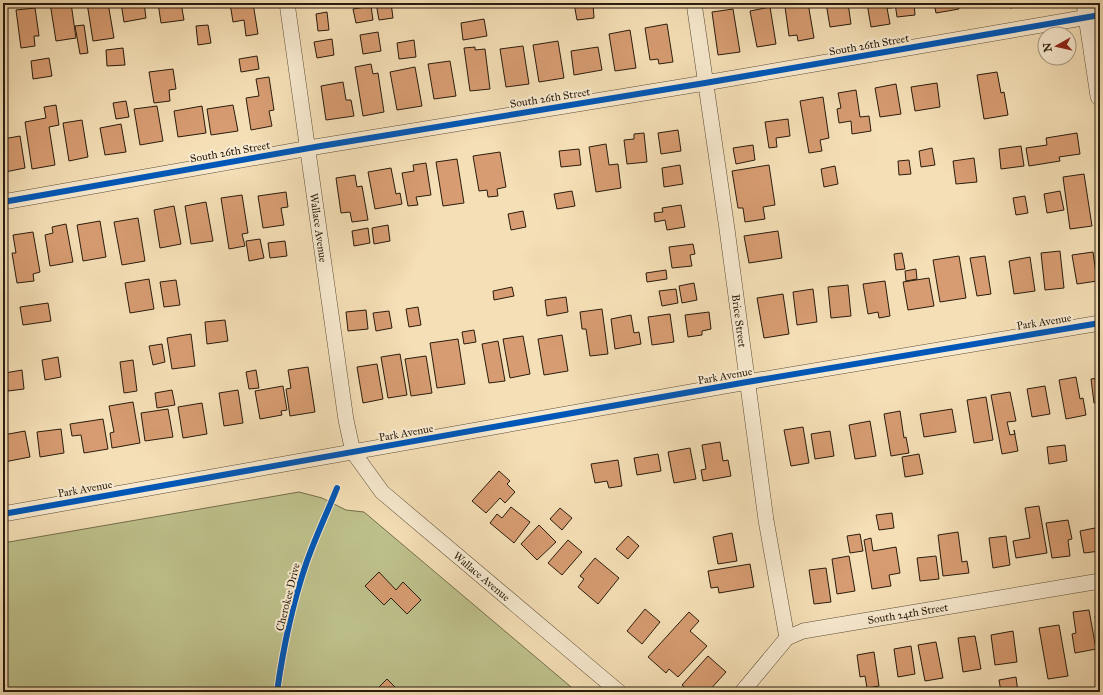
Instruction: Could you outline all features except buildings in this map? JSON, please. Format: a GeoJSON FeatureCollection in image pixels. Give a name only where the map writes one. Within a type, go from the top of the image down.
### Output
{"type":"FeatureCollection","features":[{"type":"Feature","properties":{"kind":"street","name":"Wallace Avenue"},"geometry":{"type":"LineString","coordinates":[[287,3],[346,420],[353,452],[382,492],[619,692]]}},
{"type":"Feature","properties":{"kind":"street","name":"Brice Street"},"geometry":{"type":"LineString","coordinates":[[694,3],[727,229],[766,520],[787,638]]}},
{"type":"Feature","properties":{"kind":"street","name":"South 26th Street"},"geometry":{"type":"LineString","coordinates":[[3,202],[308,148],[705,83],[1091,12]]}},
{"type":"Feature","properties":{"kind":"street"},"geometry":{"type":"LineString","coordinates":[[1091,12],[1100,96]]}},
{"type":"Feature","properties":{"kind":"street","name":"Park Avenue"},"geometry":{"type":"LineString","coordinates":[[3,514],[747,382],[1100,323]]}},
{"type":"Feature","properties":{"kind":"street","name":"South 24th Street"},"geometry":{"type":"LineString","coordinates":[[742,692],[787,638],[803,631],[1100,581]]}},
{"type":"Feature","properties":{"kind":"green space"},"geometry":{"type":"Polygon","coordinates":[[[299,492],[322,498],[346,510],[364,512],[577,692],[3,692],[3,543],[299,492]]]}},
{"type":"Feature","properties":{"kind":"cycle path"},"geometry":{"type":"LineString","coordinates":[[3,202],[321,146],[705,83],[1100,15]]}},
{"type":"Feature","properties":{"kind":"cycle path"},"geometry":{"type":"LineString","coordinates":[[3,514],[747,382],[1100,323]]}},
{"type":"Feature","properties":{"kind":"cycle path","name":"Cherokee Drive"},"geometry":{"type":"LineString","coordinates":[[277,692],[288,627],[296,595],[313,545],[337,488]]}}]}
